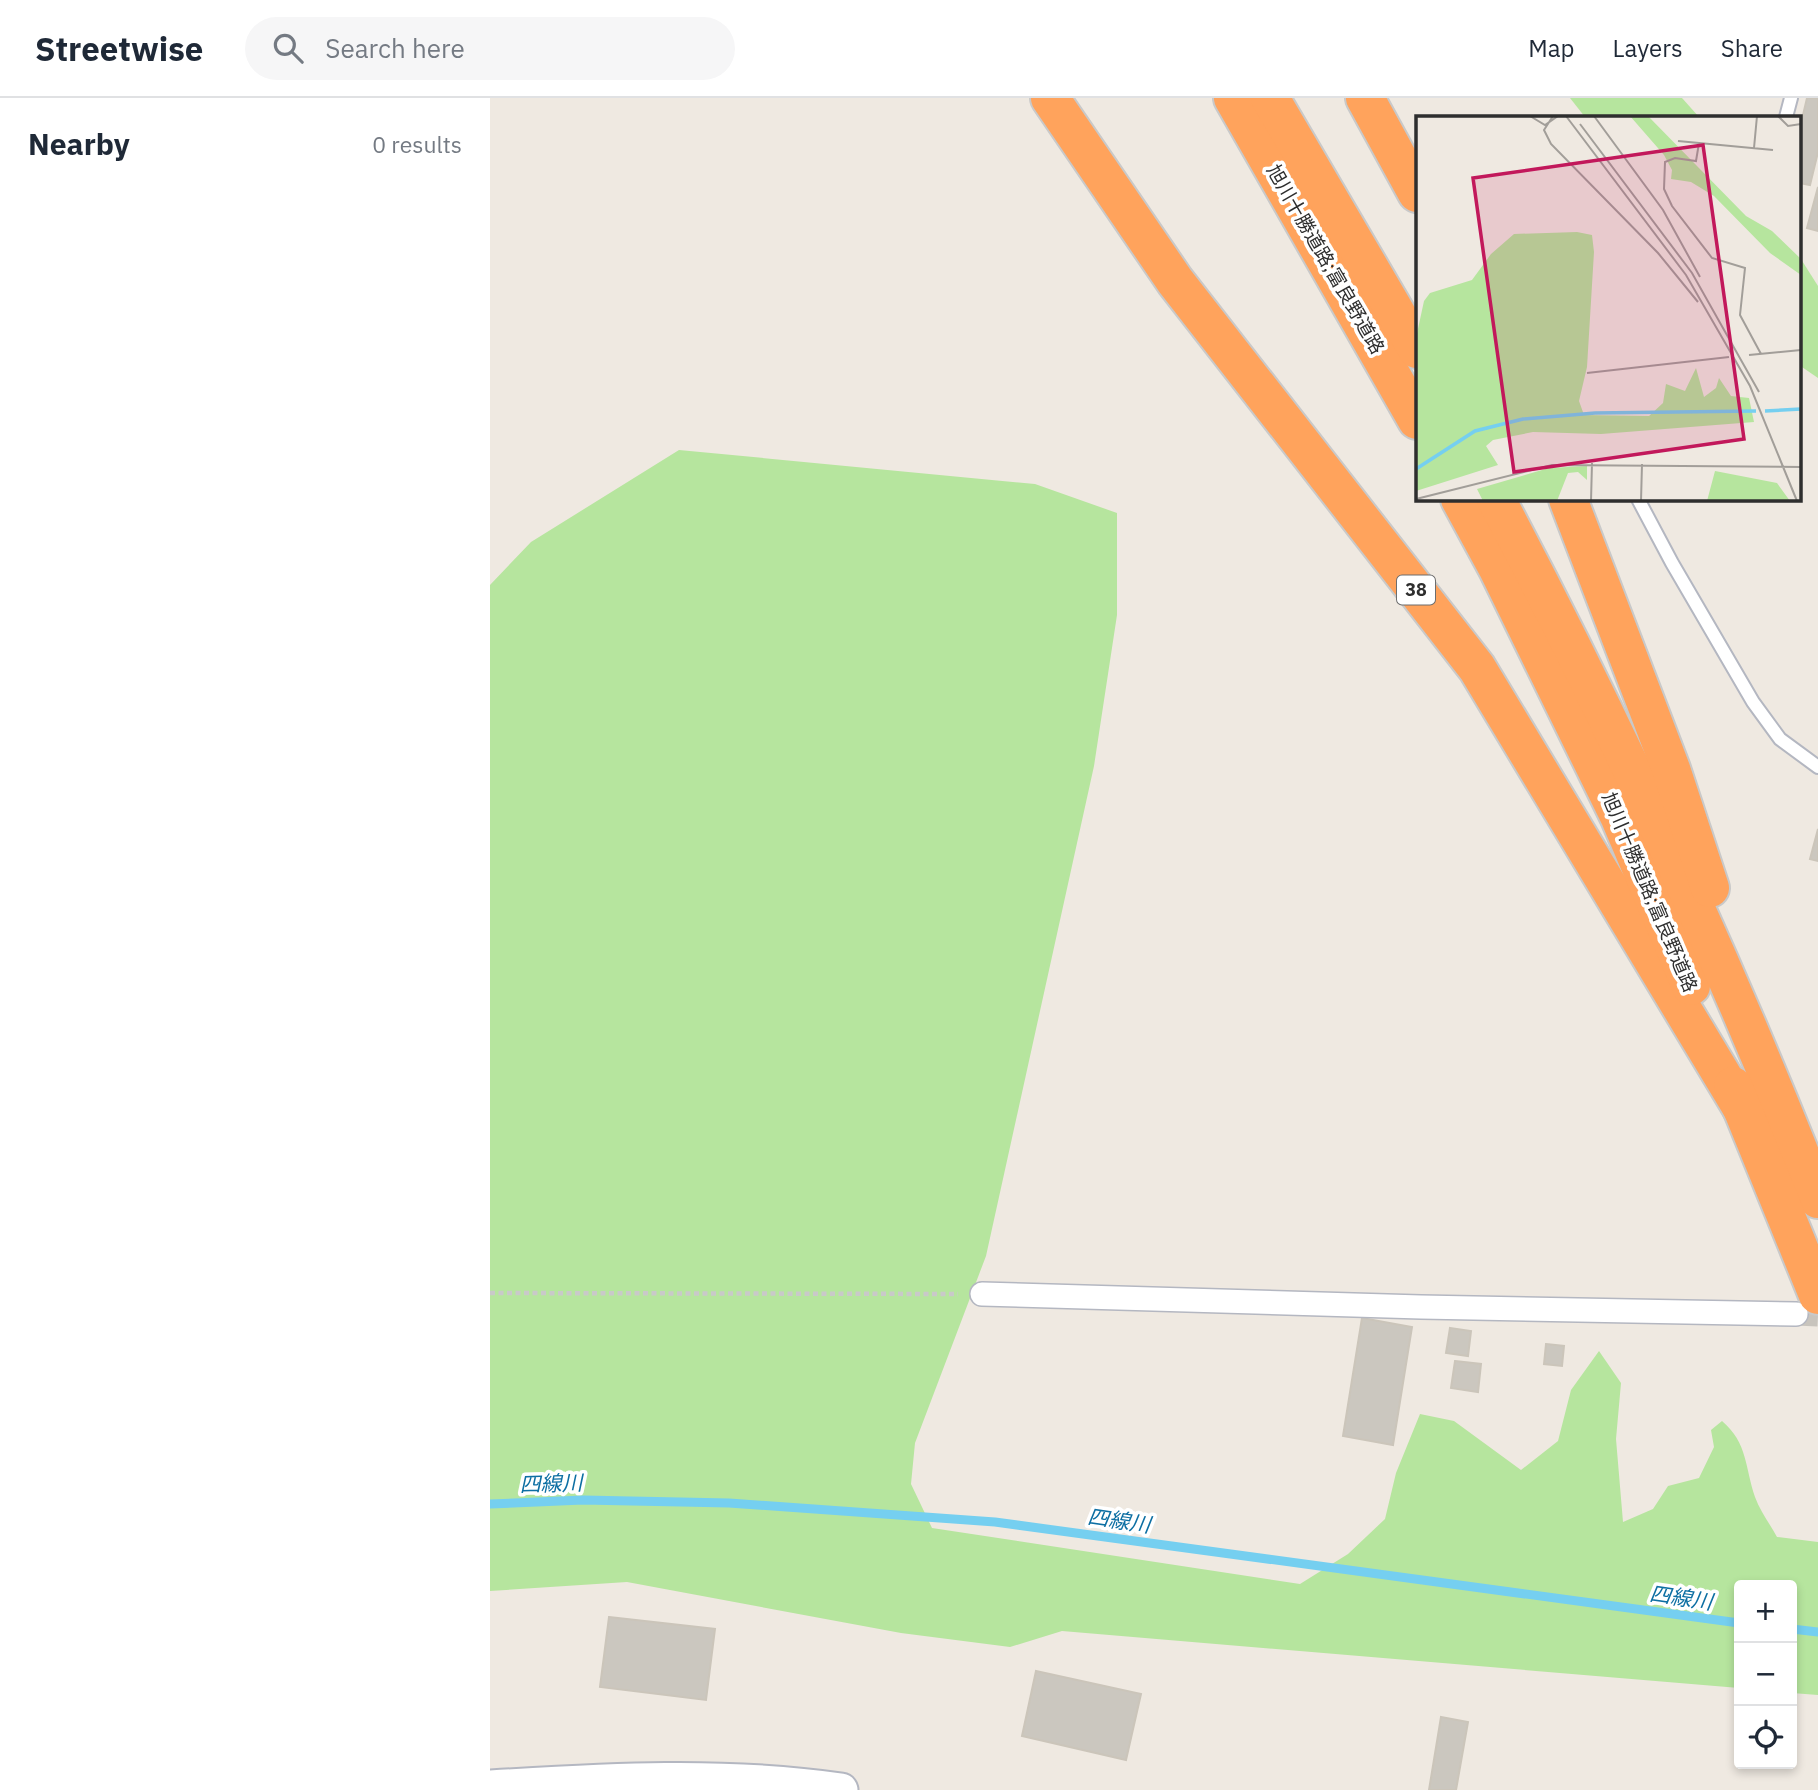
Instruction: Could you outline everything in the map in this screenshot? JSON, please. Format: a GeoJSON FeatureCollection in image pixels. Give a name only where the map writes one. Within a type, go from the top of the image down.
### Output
{"type":"FeatureCollection","features":[{"type":"Feature","properties":{"kind":"highway","name":"38"},"geometry":{"type":"LineString","coordinates":[[1049,98],[1175,281],[1476,668],[1743,1110]]}},
{"type":"Feature","properties":{"kind":"highway","name":"旭川十勝道路;富良野道路"},"geometry":{"type":"LineString","coordinates":[[1233,98],[1416,418]]}},
{"type":"Feature","properties":{"kind":"highway","name":"旭川十勝道路;富良野道路"},"geometry":{"type":"LineString","coordinates":[[1270,98],[1416,347]]}},
{"type":"Feature","properties":{"kind":"highway"},"geometry":{"type":"LineString","coordinates":[[1365,98],[1416,191]]}},
{"type":"Feature","properties":{"kind":"highway","name":"旭川十勝道路;富良野道路"},"geometry":{"type":"LineString","coordinates":[[1461,500],[1620,818],[1743,1110],[1807,1305]]}},
{"type":"Feature","properties":{"kind":"highway","name":"旭川十勝道路;富良野道路"},"geometry":{"type":"LineString","coordinates":[[1496,500],[1651,809],[1779,1098],[1818,1199]]}},
{"type":"Feature","properties":{"kind":"highway"},"geometry":{"type":"LineString","coordinates":[[1568,500],[1671,769],[1779,1098]]}},
{"type":"Feature","properties":{"kind":"main road"},"geometry":{"type":"LineString","coordinates":[[490,1787],[710,1780],[841,1790]]}},
{"type":"Feature","properties":{"kind":"street"},"geometry":{"type":"LineString","coordinates":[[982,1294],[1421,1307],[1807,1305]]}},
{"type":"Feature","properties":{"kind":"lane"},"geometry":{"type":"LineString","coordinates":[[1786,116],[1791,98]]}},
{"type":"Feature","properties":{"kind":"lane"},"geometry":{"type":"LineString","coordinates":[[1639,500],[1753,702],[1780,739],[1818,767]]}},
{"type":"Feature","properties":{"kind":"path"},"geometry":{"type":"LineString","coordinates":[[490,1293],[982,1294]]}},
{"type":"Feature","properties":{"kind":"green space"},"geometry":{"type":"Polygon","coordinates":[[[1570,98],[1682,98],[1698,116],[1584,116],[1570,98]]]}},
{"type":"Feature","properties":{"kind":"green space"},"geometry":{"type":"Polygon","coordinates":[[[1800,258],[1818,286],[1818,378],[1800,366],[1800,258]]]}},
{"type":"Feature","properties":{"kind":"green space"},"geometry":{"type":"Polygon","coordinates":[[[679,450],[1035,484],[1117,513],[1117,615],[1094,766],[986,1256],[915,1443],[911,1484],[932,1528],[1300,1584],[1348,1554],[1385,1519],[1396,1473],[1420,1414],[1454,1421],[1521,1470],[1558,1441],[1571,1390],[1599,1351],[1621,1383],[1616,1439],[1623,1522],[1653,1509],[1668,1486],[1699,1478],[1714,1447],[1711,1430],[1722,1421],[1737,1438],[1755,1497],[1777,1537],[1818,1542],[1818,1695],[1797,1693],[1797,1580],[1734,1580],[1734,1688],[1062,1631],[1010,1647],[901,1633],[627,1582],[490,1591],[490,585],[531,542],[679,450]]]}},
{"type":"Feature","properties":{"kind":"building"},"geometry":{"type":"Polygon","coordinates":[[[1807,98],[1818,98],[1818,152],[1810,185],[1800,183],[1800,128],[1807,98]]]}},
{"type":"Feature","properties":{"kind":"building"},"geometry":{"type":"Polygon","coordinates":[[[1818,187],[1818,231],[1807,228],[1818,187]]]}},
{"type":"Feature","properties":{"kind":"building"},"geometry":{"type":"Polygon","coordinates":[[[1818,829],[1818,861],[1810,859],[1818,829]]]}},
{"type":"Feature","properties":{"kind":"building"},"geometry":{"type":"Polygon","coordinates":[[[1362,1318],[1412,1327],[1393,1445],[1343,1436],[1362,1318]]]}},
{"type":"Feature","properties":{"kind":"building"},"geometry":{"type":"Polygon","coordinates":[[[1450,1328],[1471,1331],[1468,1356],[1446,1353],[1450,1328]]]}},
{"type":"Feature","properties":{"kind":"building"},"geometry":{"type":"Polygon","coordinates":[[[1546,1344],[1564,1346],[1562,1366],[1544,1364],[1546,1344]]]}},
{"type":"Feature","properties":{"kind":"building"},"geometry":{"type":"Polygon","coordinates":[[[1455,1361],[1481,1364],[1478,1392],[1451,1388],[1455,1361]]]}},
{"type":"Feature","properties":{"kind":"building"},"geometry":{"type":"Polygon","coordinates":[[[609,1617],[715,1629],[706,1700],[600,1687],[609,1617]]]}},
{"type":"Feature","properties":{"kind":"building"},"geometry":{"type":"Polygon","coordinates":[[[1036,1671],[1141,1694],[1126,1760],[1022,1736],[1036,1671]]]}},
{"type":"Feature","properties":{"kind":"building"},"geometry":{"type":"Polygon","coordinates":[[[1441,1717],[1468,1722],[1456,1790],[1429,1790],[1441,1717]]]}},
{"type":"Feature","properties":{"kind":"waterway","name":"四線川"},"geometry":{"type":"LineString","coordinates":[[490,1504],[583,1500],[729,1503],[995,1522],[1734,1622]]}},
{"type":"Feature","properties":{"kind":"waterway","name":"四線川"},"geometry":{"type":"LineString","coordinates":[[1797,1630],[1818,1632]]}},
{"type":"Feature","properties":{"kind":"tunnel"},"geometry":{"type":"LineString","coordinates":[[1796,1314],[1818,1315]]}}]}
